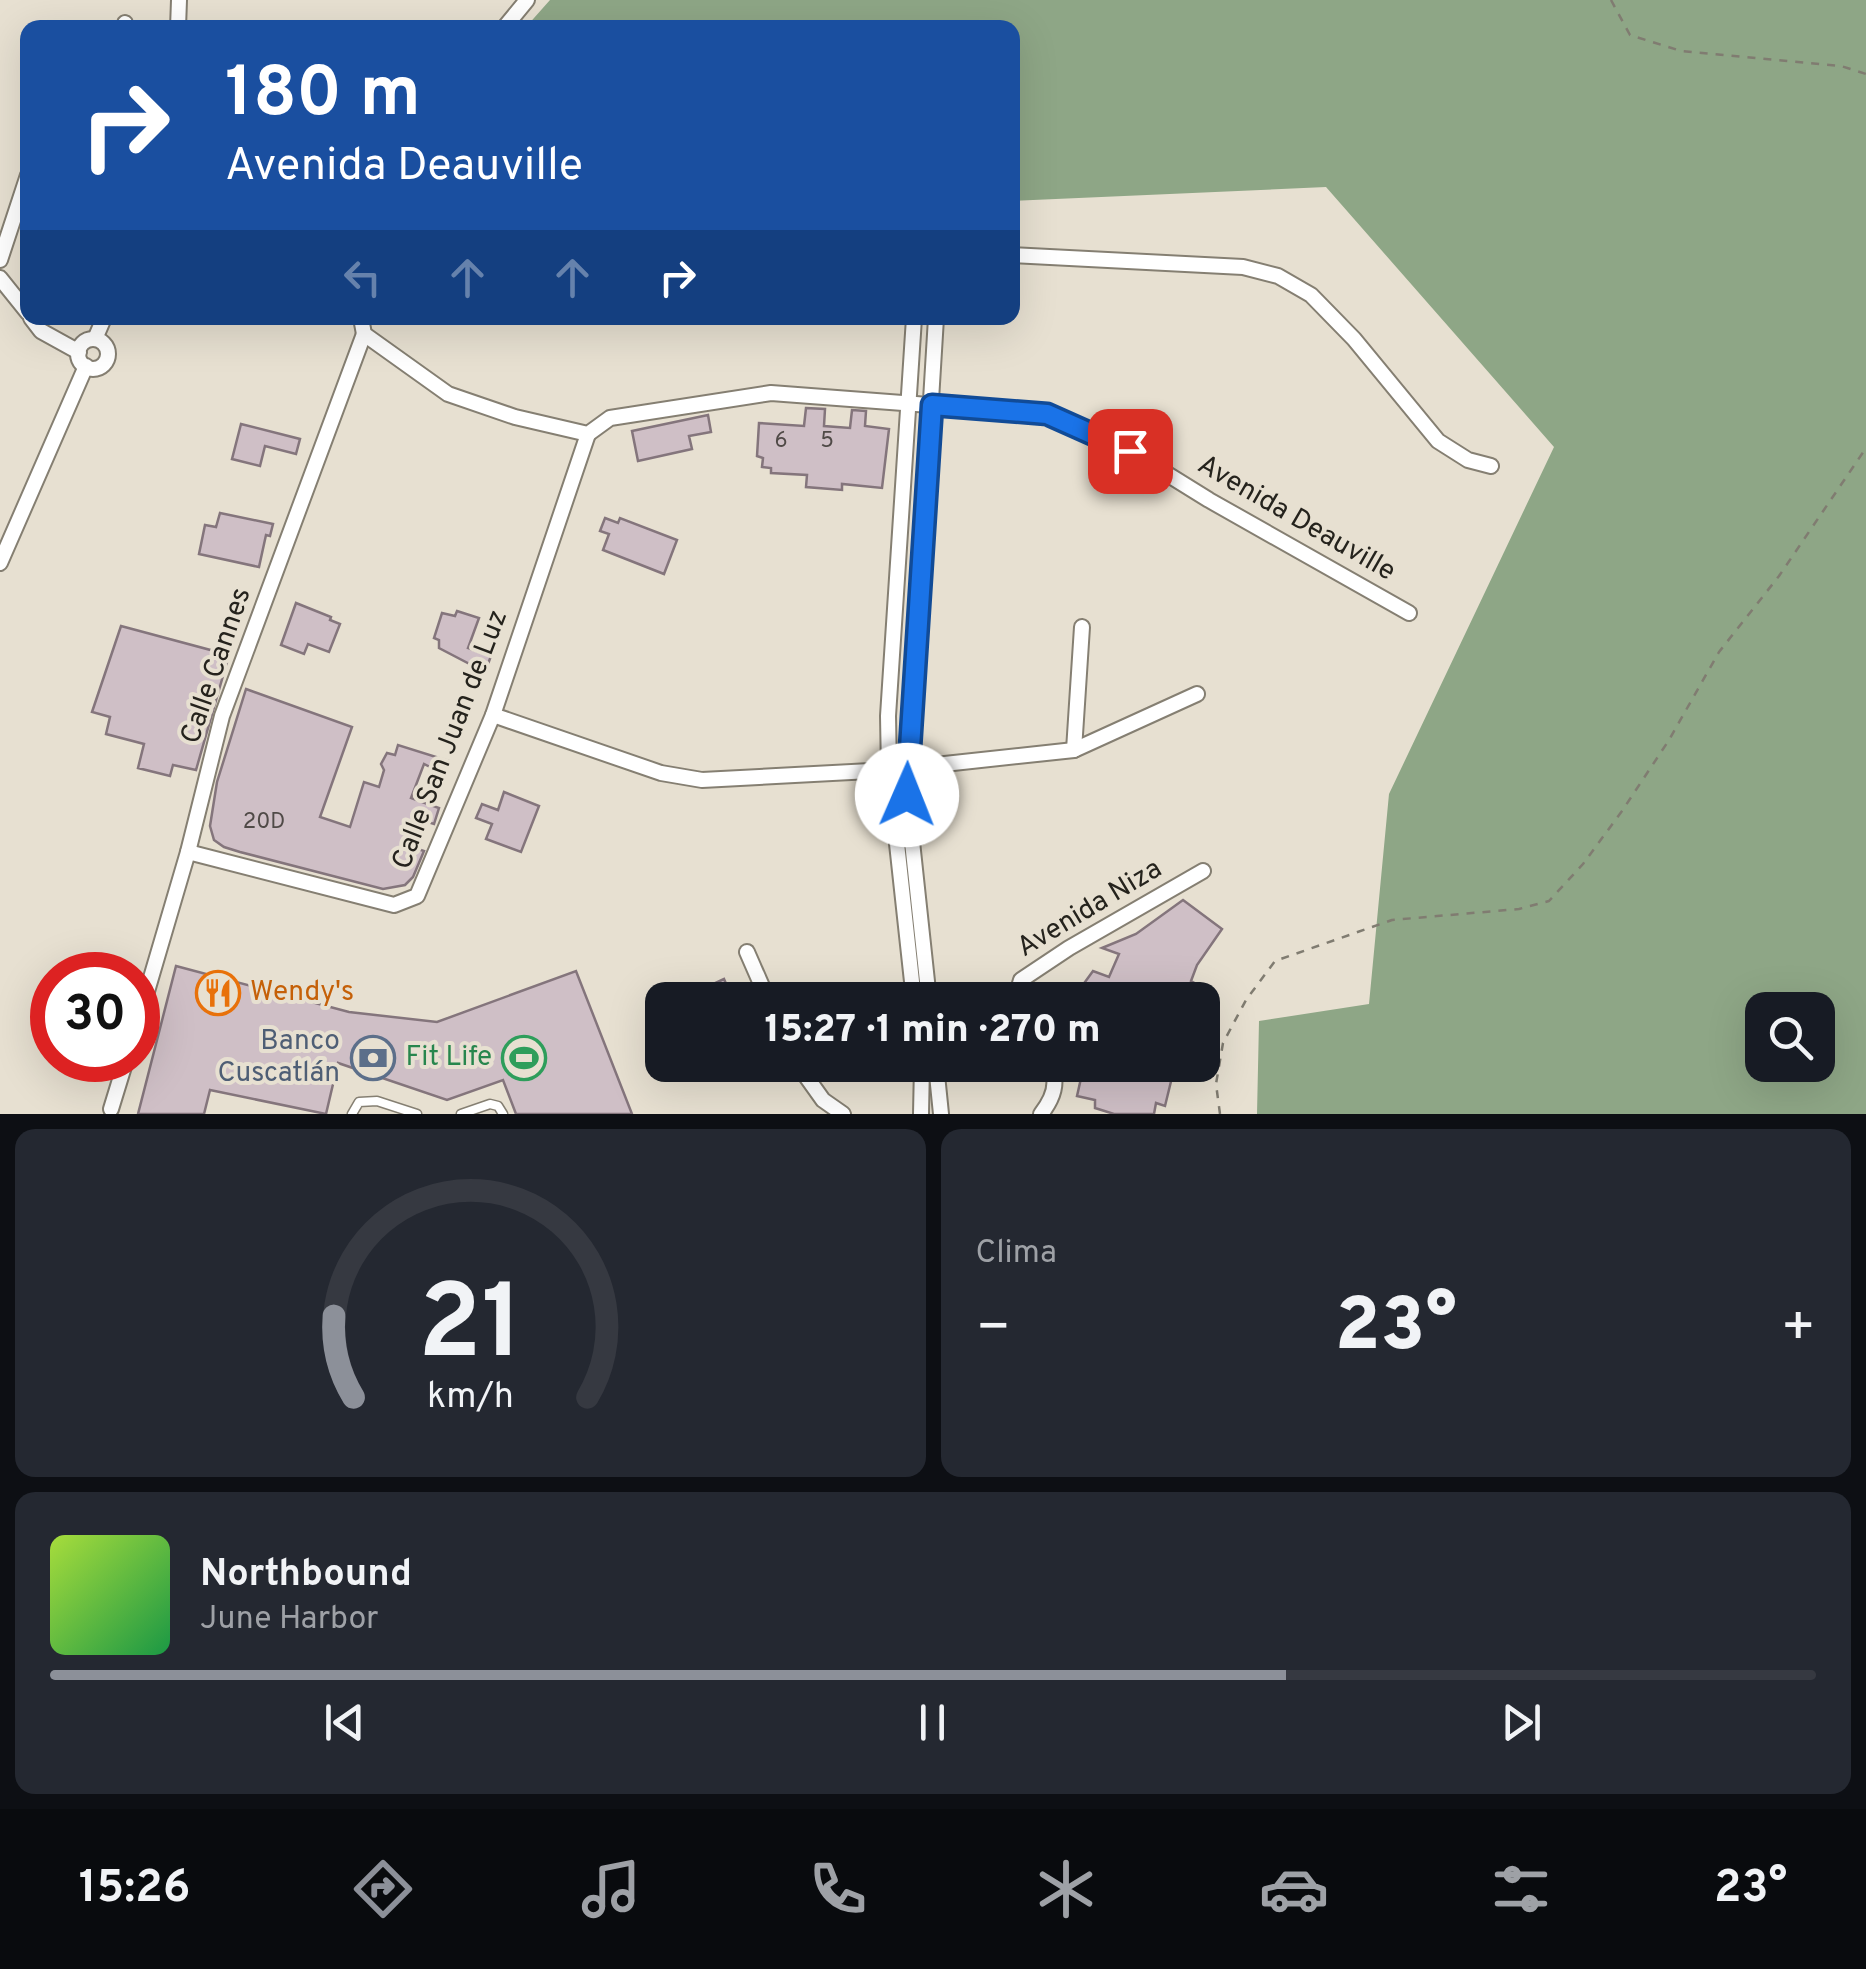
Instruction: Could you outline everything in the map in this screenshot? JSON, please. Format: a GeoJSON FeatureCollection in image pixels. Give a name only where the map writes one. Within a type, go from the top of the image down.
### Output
{"type":"FeatureCollection","features":[{"type":"Feature","properties":{"kind":"street"},"geometry":{"type":"LineString","coordinates":[[511,20],[527,0]]}},
{"type":"Feature","properties":{"kind":"street"},"geometry":{"type":"LineString","coordinates":[[0,260],[20,199]]}},
{"type":"Feature","properties":{"kind":"street"},"geometry":{"type":"LineString","coordinates":[[1020,256],[1243,267],[1278,276],[1311,295],[1438,441],[1468,460],[1491,466]]}},
{"type":"Feature","properties":{"kind":"street"},"geometry":{"type":"LineString","coordinates":[[0,278],[20,304]]}},
{"type":"Feature","properties":{"kind":"street"},"geometry":{"type":"LineString","coordinates":[[36,325],[79,352],[86,366]]}},
{"type":"Feature","properties":{"kind":"street"},"geometry":{"type":"LineString","coordinates":[[95,339],[101,325]]}},
{"type":"Feature","properties":{"kind":"street"},"geometry":{"type":"LineString","coordinates":[[362,325],[364,334],[448,394],[515,417],[588,434]]}},
{"type":"Feature","properties":{"kind":"street"},"geometry":{"type":"LineString","coordinates":[[912,982],[888,770],[888,716],[914,325]]}},
{"type":"Feature","properties":{"kind":"street"},"geometry":{"type":"LineString","coordinates":[[927,982],[907,795],[936,325]]}},
{"type":"Feature","properties":{"kind":"street","name":"Calle Cannes"},"geometry":{"type":"LineString","coordinates":[[159,952],[222,716],[364,334]]}},
{"type":"Feature","properties":{"kind":"street"},"geometry":{"type":"LineString","coordinates":[[79,352],[84,342],[95,339]]}},
{"type":"Feature","properties":{"kind":"street"},"geometry":{"type":"LineString","coordinates":[[86,366],[97,368],[108,358],[107,348],[95,339]]}},
{"type":"Feature","properties":{"kind":"street"},"geometry":{"type":"LineString","coordinates":[[0,563],[86,366]]}},
{"type":"Feature","properties":{"kind":"street","name":"Avenida Deauville"},"geometry":{"type":"LineString","coordinates":[[588,434],[610,418],[772,393],[1047,414],[1130,451],[1208,500],[1409,613]]}},
{"type":"Feature","properties":{"kind":"street","name":"Calle San Juan de Luz"},"geometry":{"type":"LineString","coordinates":[[188,852],[394,905],[417,896],[493,715],[588,434]]}},
{"type":"Feature","properties":{"kind":"street"},"geometry":{"type":"LineString","coordinates":[[1074,750],[1082,627]]}},
{"type":"Feature","properties":{"kind":"street"},"geometry":{"type":"LineString","coordinates":[[493,715],[662,773],[702,780],[888,770],[1074,750],[1197,694]]}},
{"type":"Feature","properties":{"kind":"street","name":"Avenida Niza"},"geometry":{"type":"LineString","coordinates":[[1020,982],[1069,948],[1203,871]]}},
{"type":"Feature","properties":{"kind":"street"},"geometry":{"type":"LineString","coordinates":[[748,952],[760,982]]}},
{"type":"Feature","properties":{"kind":"street"},"geometry":{"type":"LineString","coordinates":[[111,1109],[119,1082]]}},
{"type":"Feature","properties":{"kind":"street"},"geometry":{"type":"LineString","coordinates":[[810,1082],[823,1100],[844,1114]]}},
{"type":"Feature","properties":{"kind":"street"},"geometry":{"type":"LineString","coordinates":[[920,1113],[921,1082]]}},
{"type":"Feature","properties":{"kind":"street"},"geometry":{"type":"LineString","coordinates":[[939,1082],[945,1112]]}},
{"type":"Feature","properties":{"kind":"street"},"geometry":{"type":"LineString","coordinates":[[1041,1114],[1054,1093],[1054,1082]]}},
{"type":"Feature","properties":{"kind":"street"},"geometry":{"type":"LineString","coordinates":[[920,1113],[933,1106],[945,1112]]}},
{"type":"Feature","properties":{"kind":"lane"},"geometry":{"type":"LineString","coordinates":[[352,1114],[360,1102],[368,1101],[417,1114]]}},
{"type":"Feature","properties":{"kind":"lane"},"geometry":{"type":"LineString","coordinates":[[461,1114],[490,1104],[498,1106],[503,1114]]}},
{"type":"Feature","properties":{"kind":"path"},"geometry":{"type":"LineString","coordinates":[[1611,0],[1630,36],[1680,51],[1841,66],[1866,74]]}},
{"type":"Feature","properties":{"kind":"path"},"geometry":{"type":"LineString","coordinates":[[1220,1114],[1216,1084],[1223,1043],[1246,1000],[1275,961],[1392,920],[1519,909],[1550,901],[1622,810],[1669,740],[1719,652],[1779,576],[1866,448]]}},
{"type":"Feature","properties":{"kind":"green space"},"geometry":{"type":"Polygon","coordinates":[[[550,0],[1866,0],[1866,1114],[1257,1114],[1259,1021],[1369,1004],[1389,794],[1554,447],[1326,187],[1020,201],[1020,20],[532,20],[550,0]]]}},
{"type":"Feature","properties":{"kind":"building"},"geometry":{"type":"Polygon","coordinates":[[[806,408],[825,409],[824,426],[850,428],[852,410],[866,411],[865,426],[889,429],[882,488],[842,484],[842,490],[806,487],[807,475],[771,473],[771,468],[762,467],[763,458],[757,456],[759,423],[804,426],[806,408]]]}},
{"type":"Feature","properties":{"kind":"building"},"geometry":{"type":"Polygon","coordinates":[[[708,415],[711,432],[689,436],[692,449],[638,461],[632,431],[708,415]]]}},
{"type":"Feature","properties":{"kind":"building"},"geometry":{"type":"Polygon","coordinates":[[[241,424],[300,439],[296,454],[265,446],[260,466],[232,459],[241,424]]]}},
{"type":"Feature","properties":{"kind":"building"},"geometry":{"type":"Polygon","coordinates":[[[220,513],[273,524],[270,536],[266,535],[259,567],[199,554],[205,525],[216,527],[220,513]]]}},
{"type":"Feature","properties":{"kind":"building"},"geometry":{"type":"Polygon","coordinates":[[[605,518],[618,523],[620,518],[677,540],[664,574],[603,550],[609,534],[600,531],[605,518]]]}},
{"type":"Feature","properties":{"kind":"building"},"geometry":{"type":"Polygon","coordinates":[[[296,603],[340,624],[329,652],[308,644],[304,654],[281,645],[296,603]]]}},
{"type":"Feature","properties":{"kind":"building"},"geometry":{"type":"Polygon","coordinates":[[[457,611],[479,618],[468,648],[491,656],[485,672],[439,648],[439,640],[434,638],[442,613],[455,616],[457,611]]]}},
{"type":"Feature","properties":{"kind":"building"},"geometry":{"type":"Polygon","coordinates":[[[121,626],[229,655],[196,770],[173,765],[170,776],[138,768],[144,744],[106,734],[110,717],[92,712],[121,626]]]}},
{"type":"Feature","properties":{"kind":"building"},"geometry":{"type":"Polygon","coordinates":[[[246,689],[352,727],[320,817],[350,827],[364,782],[379,787],[384,770],[381,764],[387,753],[395,755],[398,745],[449,761],[444,774],[424,764],[411,798],[439,808],[434,824],[415,818],[406,845],[424,851],[413,877],[405,885],[383,889],[240,852],[214,840],[210,826],[217,782],[246,689]]]}},
{"type":"Feature","properties":{"kind":"building"},"geometry":{"type":"Polygon","coordinates":[[[504,792],[539,806],[521,852],[486,839],[492,824],[476,818],[482,804],[498,810],[504,792]]]}},
{"type":"Feature","properties":{"kind":"building"},"geometry":{"type":"Polygon","coordinates":[[[1183,900],[1222,929],[1197,965],[1193,982],[1085,982],[1093,971],[1109,977],[1119,954],[1102,948],[1136,934],[1183,900]]]}},
{"type":"Feature","properties":{"kind":"building"},"geometry":{"type":"Polygon","coordinates":[[[176,966],[349,1012],[437,1022],[576,971],[632,1114],[516,1114],[503,1080],[447,1100],[338,1063],[326,1114],[210,1090],[204,1114],[138,1114],[146,1082],[160,1082],[160,1028],[176,966]]]}},
{"type":"Feature","properties":{"kind":"building"},"geometry":{"type":"Polygon","coordinates":[[[1080,1082],[1171,1082],[1165,1106],[1156,1103],[1154,1114],[1114,1114],[1095,1108],[1095,1100],[1077,1096],[1080,1082]]]}},
{"type":"Feature","properties":{"kind":"place","name":"Wendy's"},"geometry":{"type":"Point","coordinates":[218,993]}},
{"type":"Feature","properties":{"kind":"place","name":"Banco Cuscatlán"},"geometry":{"type":"Point","coordinates":[373,1058]}},
{"type":"Feature","properties":{"kind":"place","name":"Fit Life"},"geometry":{"type":"Point","coordinates":[524,1058]}},
{"type":"Feature","properties":{"kind":"route"},"geometry":{"type":"LineString","coordinates":[[907,795],[932,405],[1047,414],[1130,451]]}}]}
